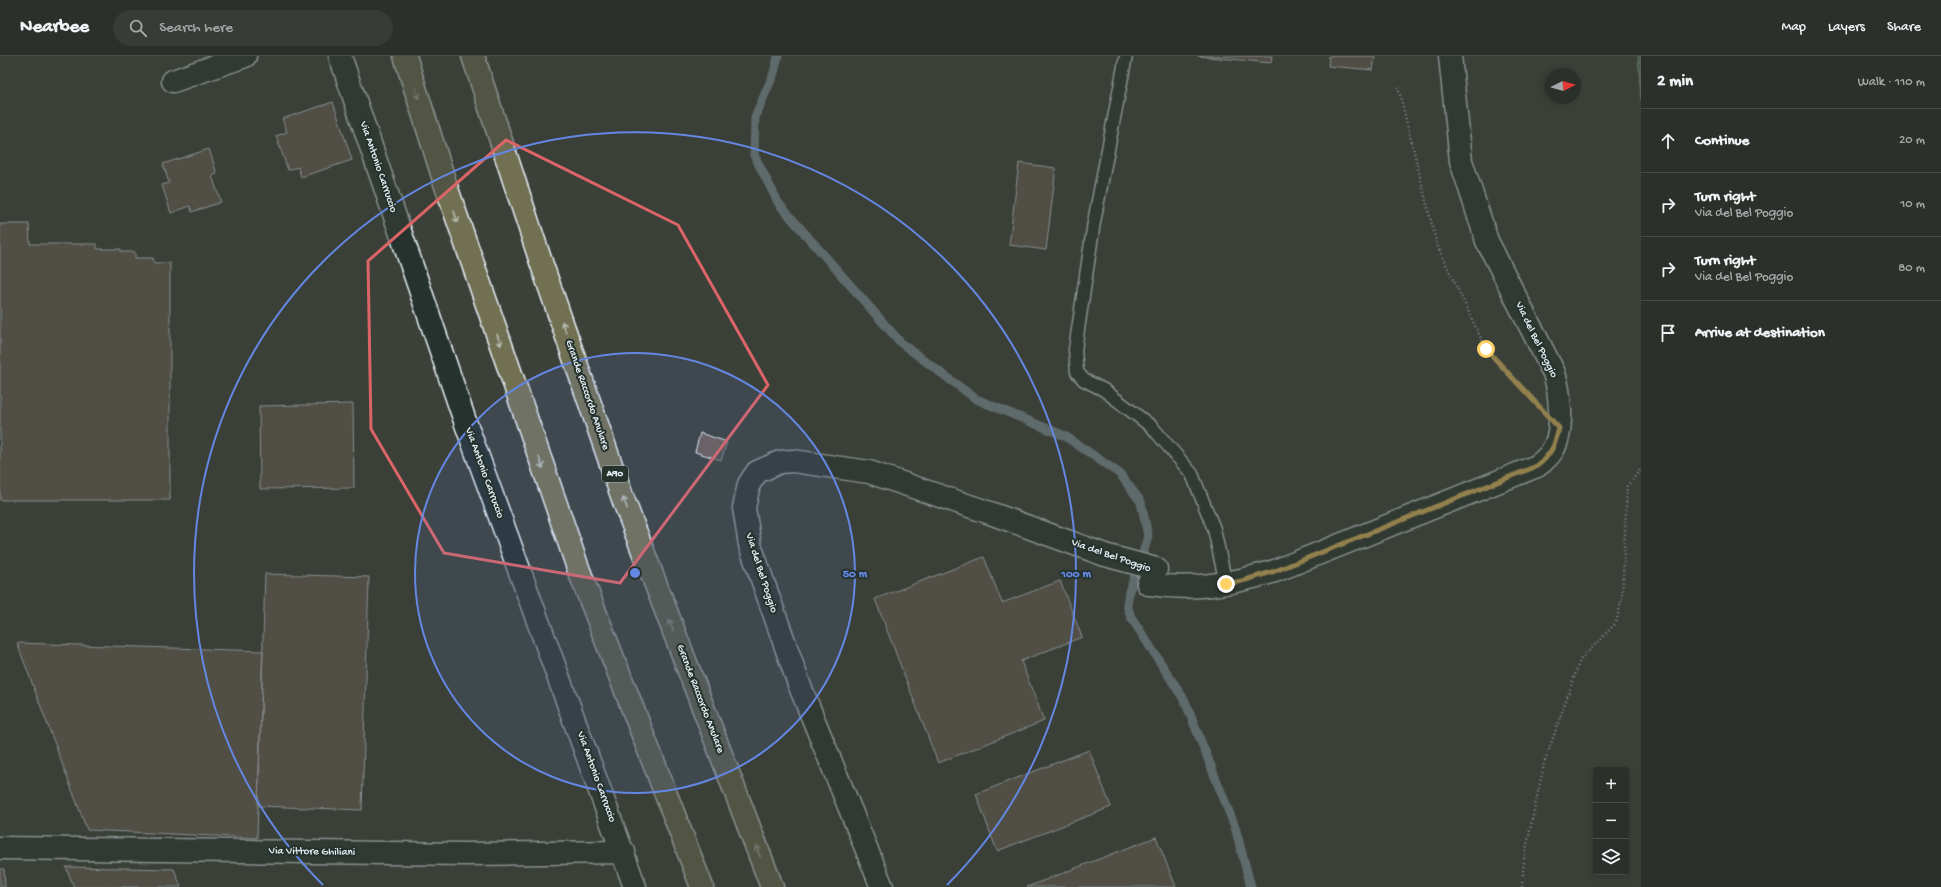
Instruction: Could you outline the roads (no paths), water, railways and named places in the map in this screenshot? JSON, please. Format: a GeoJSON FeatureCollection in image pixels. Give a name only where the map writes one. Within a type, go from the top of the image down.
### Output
{"type":"FeatureCollection","features":[{"type":"Feature","properties":{"kind":"highway"},"geometry":{"type":"LineString","coordinates":[[405,56],[445,183],[578,568],[702,887]]}},
{"type":"Feature","properties":{"kind":"highway","name":"Grande Raccordo Anulare"},"geometry":{"type":"LineString","coordinates":[[473,56],[541,262],[623,499],[772,887]]}},
{"type":"Feature","properties":{"kind":"street"},"geometry":{"type":"LineString","coordinates":[[173,81],[245,56]]}},
{"type":"Feature","properties":{"kind":"street","name":"Via Antonio Carruccio"},"geometry":{"type":"LineString","coordinates":[[340,56],[466,424],[624,852],[635,887]]}},
{"type":"Feature","properties":{"kind":"street","name":"Via del Bel Poggio"},"geometry":{"type":"LineString","coordinates":[[882,887],[799,684],[750,545],[744,508],[749,484],[757,472],[780,462],[793,461],[869,472],[990,513],[1104,555],[1156,569],[1148,584],[1172,588],[1210,587],[1242,581],[1275,571],[1537,466],[1547,458],[1555,446],[1559,428],[1558,386],[1554,373],[1487,241],[1461,161],[1450,56]]}},
{"type":"Feature","properties":{"kind":"street","name":"Via Vittore Ghiliani"},"geometry":{"type":"LineString","coordinates":[[0,848],[468,854],[624,852]]}},
{"type":"Feature","properties":{"kind":"lane"},"geometry":{"type":"LineString","coordinates":[[1126,56],[1094,222],[1075,350],[1077,372],[1084,380],[1104,390],[1152,427],[1192,474],[1214,528],[1226,584]]}},
{"type":"Feature","properties":{"kind":"waterway"},"geometry":{"type":"LineString","coordinates":[[778,56],[774,73],[755,117],[754,155],[779,204],[901,343],[976,399],[1065,436],[1120,474],[1141,502],[1148,536],[1141,561],[1129,591],[1127,605],[1131,617],[1185,701],[1235,827],[1251,887]]}}]}
